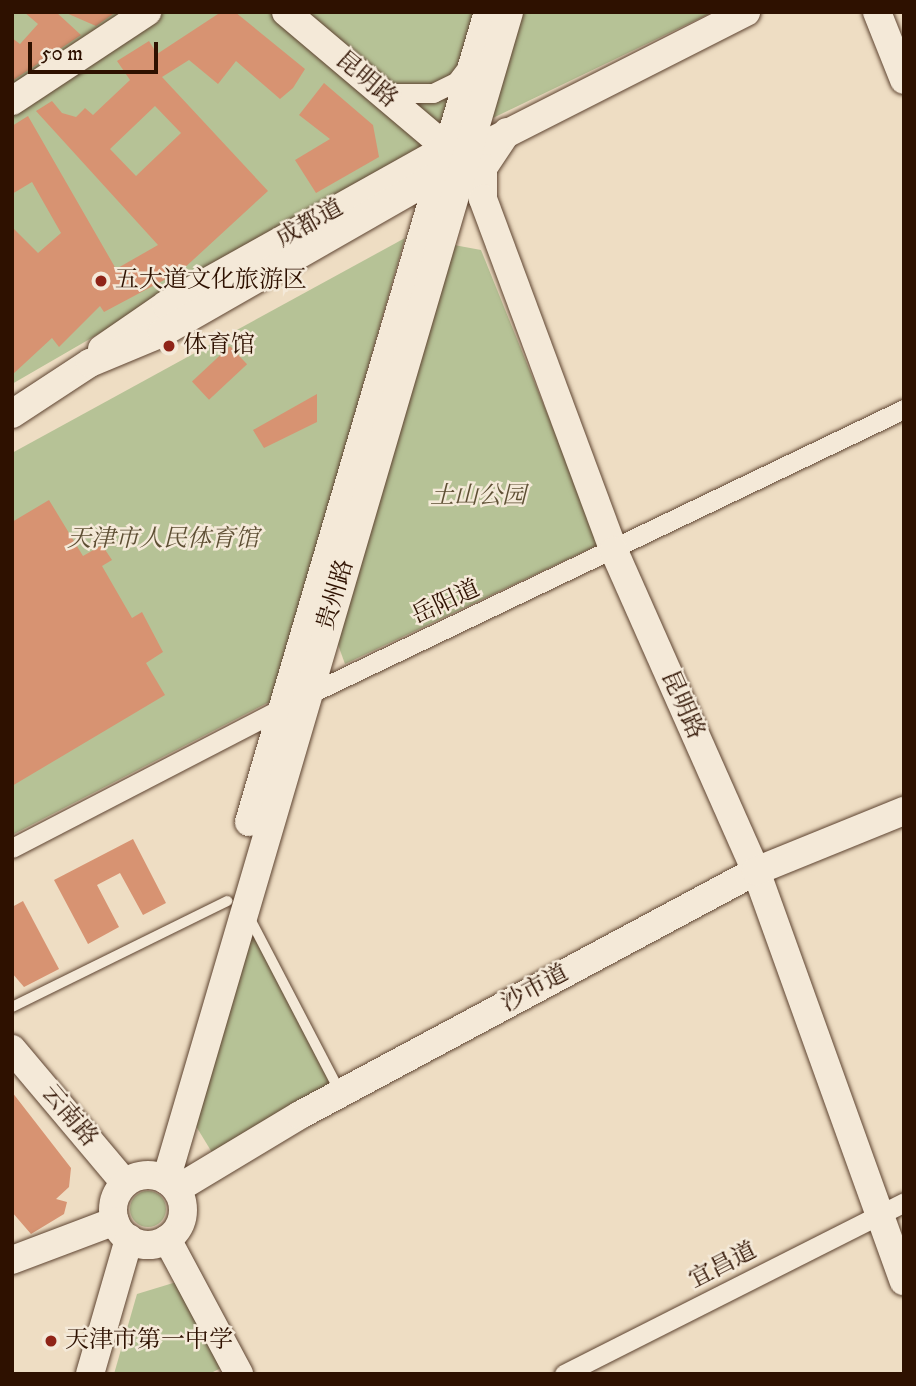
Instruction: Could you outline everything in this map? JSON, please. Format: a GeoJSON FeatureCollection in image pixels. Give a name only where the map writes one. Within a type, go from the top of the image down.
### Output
{"type":"FeatureCollection","features":[{"type":"Feature","properties":{"kind":"street"},"geometry":{"type":"LineString","coordinates":[[12,101],[147,12]]}},
{"type":"Feature","properties":{"kind":"street","name":"昆明路"},"geometry":{"type":"LineString","coordinates":[[286,12],[383,93],[452,160]]}},
{"type":"Feature","properties":{"kind":"street","name":"贵州路"},"geometry":{"type":"LineString","coordinates":[[109,1374],[139,1236],[114,1200],[154,1182],[452,160],[474,59],[488,12]]}},
{"type":"Feature","properties":{"kind":"street","name":"贵州路"},"geometry":{"type":"LineString","coordinates":[[293,702],[423,234],[509,12]]}},
{"type":"Feature","properties":{"kind":"street","name":"成都道"},"geometry":{"type":"LineString","coordinates":[[90,363],[113,337],[166,305],[746,12]]}},
{"type":"Feature","properties":{"kind":"street"},"geometry":{"type":"LineString","coordinates":[[877,12],[904,80]]}},
{"type":"Feature","properties":{"kind":"street"},"geometry":{"type":"LineString","coordinates":[[383,93],[433,93],[456,82],[474,59]]}},
{"type":"Feature","properties":{"kind":"street","name":"昆明路"},"geometry":{"type":"LineString","coordinates":[[507,132],[483,168],[483,200],[614,551],[756,871],[893,1207],[904,1281]]}},
{"type":"Feature","properties":{"kind":"street","name":"成都道"},"geometry":{"type":"LineString","coordinates":[[12,414],[90,363],[162,332],[373,212],[452,160]]}},
{"type":"Feature","properties":{"kind":"street"},"geometry":{"type":"LineString","coordinates":[[373,212],[405,215],[423,234]]}},
{"type":"Feature","properties":{"kind":"street","name":"岳阳道"},"geometry":{"type":"LineString","coordinates":[[12,848],[293,702],[614,551],[904,409]]}},
{"type":"Feature","properties":{"kind":"street","name":"沙市道"},"geometry":{"type":"LineString","coordinates":[[154,1182],[340,1094],[756,871],[904,811]]}},
{"type":"Feature","properties":{"kind":"street","name":"云南路"},"geometry":{"type":"LineString","coordinates":[[12,1049],[154,1182]]}},
{"type":"Feature","properties":{"kind":"street","name":"贵州路"},"geometry":{"type":"LineString","coordinates":[[90,1374],[139,1236],[183,1211],[154,1182]]}},
{"type":"Feature","properties":{"kind":"street","name":"宜昌道"},"geometry":{"type":"LineString","coordinates":[[564,1374],[893,1207]]}},
{"type":"Feature","properties":{"kind":"street"},"geometry":{"type":"LineString","coordinates":[[12,1260],[139,1236],[233,1372]]}},
{"type":"Feature","properties":{"kind":"lane"},"geometry":{"type":"LineString","coordinates":[[12,1007],[235,905],[340,1094]]}},
{"type":"Feature","properties":{"kind":"green space","name":"五大道文化旅游区"},"geometry":{"type":"Polygon","coordinates":[[[12,12],[713,12],[368,178],[12,384],[12,12]]]}},
{"type":"Feature","properties":{"kind":"green space","name":"天津市人民体育馆"},"geometry":{"type":"Polygon","coordinates":[[[405,238],[273,700],[12,835],[12,453],[405,238]]]}},
{"type":"Feature","properties":{"kind":"green space","name":"土山公园"},"geometry":{"type":"Polygon","coordinates":[[[454,245],[481,250],[600,544],[345,664],[336,639],[454,245]]]}},
{"type":"Feature","properties":{"kind":"green space"},"geometry":{"type":"Polygon","coordinates":[[[245,917],[334,1090],[216,1159],[191,1118],[245,917]]]}},
{"type":"Feature","properties":{"kind":"green space"},"geometry":{"type":"Polygon","coordinates":[[[148,1191],[161,1196],[166,1209],[161,1222],[148,1227],[135,1222],[130,1209],[135,1196],[148,1191]]]}},
{"type":"Feature","properties":{"kind":"green space"},"geometry":{"type":"Polygon","coordinates":[[[183,1280],[225,1366],[209,1374],[114,1374],[137,1294],[183,1280]]]}},
{"type":"Feature","properties":{"kind":"building"},"geometry":{"type":"Polygon","coordinates":[[[24,12],[56,12],[81,35],[12,81],[12,38],[20,44],[38,24],[24,12]]]}},
{"type":"Feature","properties":{"kind":"building"},"geometry":{"type":"Polygon","coordinates":[[[64,12],[116,12],[96,26],[64,12]]]}},
{"type":"Feature","properties":{"kind":"building"},"geometry":{"type":"Polygon","coordinates":[[[221,12],[235,12],[305,69],[293,88],[280,99],[236,61],[218,84],[189,60],[162,77],[268,191],[181,271],[104,312],[100,306],[59,347],[52,338],[12,375],[12,227],[38,253],[61,233],[32,182],[12,194],[12,126],[28,116],[116,269],[158,245],[36,111],[52,101],[62,113],[76,117],[85,108],[93,115],[130,80],[117,61],[149,41],[157,54],[221,12]],[[155,106],[110,149],[136,176],[181,133],[155,106]]]}},
{"type":"Feature","properties":{"kind":"building"},"geometry":{"type":"Polygon","coordinates":[[[324,83],[373,125],[379,157],[316,193],[295,160],[330,139],[299,115],[324,83]]]}},
{"type":"Feature","properties":{"kind":"building"},"geometry":{"type":"Polygon","coordinates":[[[230,346],[247,364],[209,400],[192,381],[230,346]]]}},
{"type":"Feature","properties":{"kind":"building"},"geometry":{"type":"Polygon","coordinates":[[[317,394],[317,422],[264,448],[253,430],[317,394]]]}},
{"type":"Feature","properties":{"kind":"building","name":"天津市人民体育馆"},"geometry":{"type":"Polygon","coordinates":[[[49,500],[83,556],[102,545],[112,560],[102,566],[132,618],[142,612],[163,652],[146,663],[165,695],[12,786],[12,522],[49,500]]]}},
{"type":"Feature","properties":{"kind":"building"},"geometry":{"type":"Polygon","coordinates":[[[133,839],[166,903],[143,915],[120,873],[97,885],[119,927],[88,944],[54,880],[133,839]]]}},
{"type":"Feature","properties":{"kind":"building"},"geometry":{"type":"Polygon","coordinates":[[[23,901],[59,969],[24,987],[12,973],[12,907],[23,901]]]}},
{"type":"Feature","properties":{"kind":"building"},"geometry":{"type":"Polygon","coordinates":[[[12,1092],[71,1168],[69,1187],[56,1199],[67,1202],[64,1214],[31,1234],[12,1212],[12,1092]]]}},
{"type":"Feature","properties":{"kind":"place","name":"五大道文化旅游区"},"geometry":{"type":"Point","coordinates":[101,281]}},
{"type":"Feature","properties":{"kind":"place","name":"体育馆"},"geometry":{"type":"Point","coordinates":[169,346]}},
{"type":"Feature","properties":{"kind":"place","name":"天津市第一中学"},"geometry":{"type":"Point","coordinates":[51,1341]}}]}
